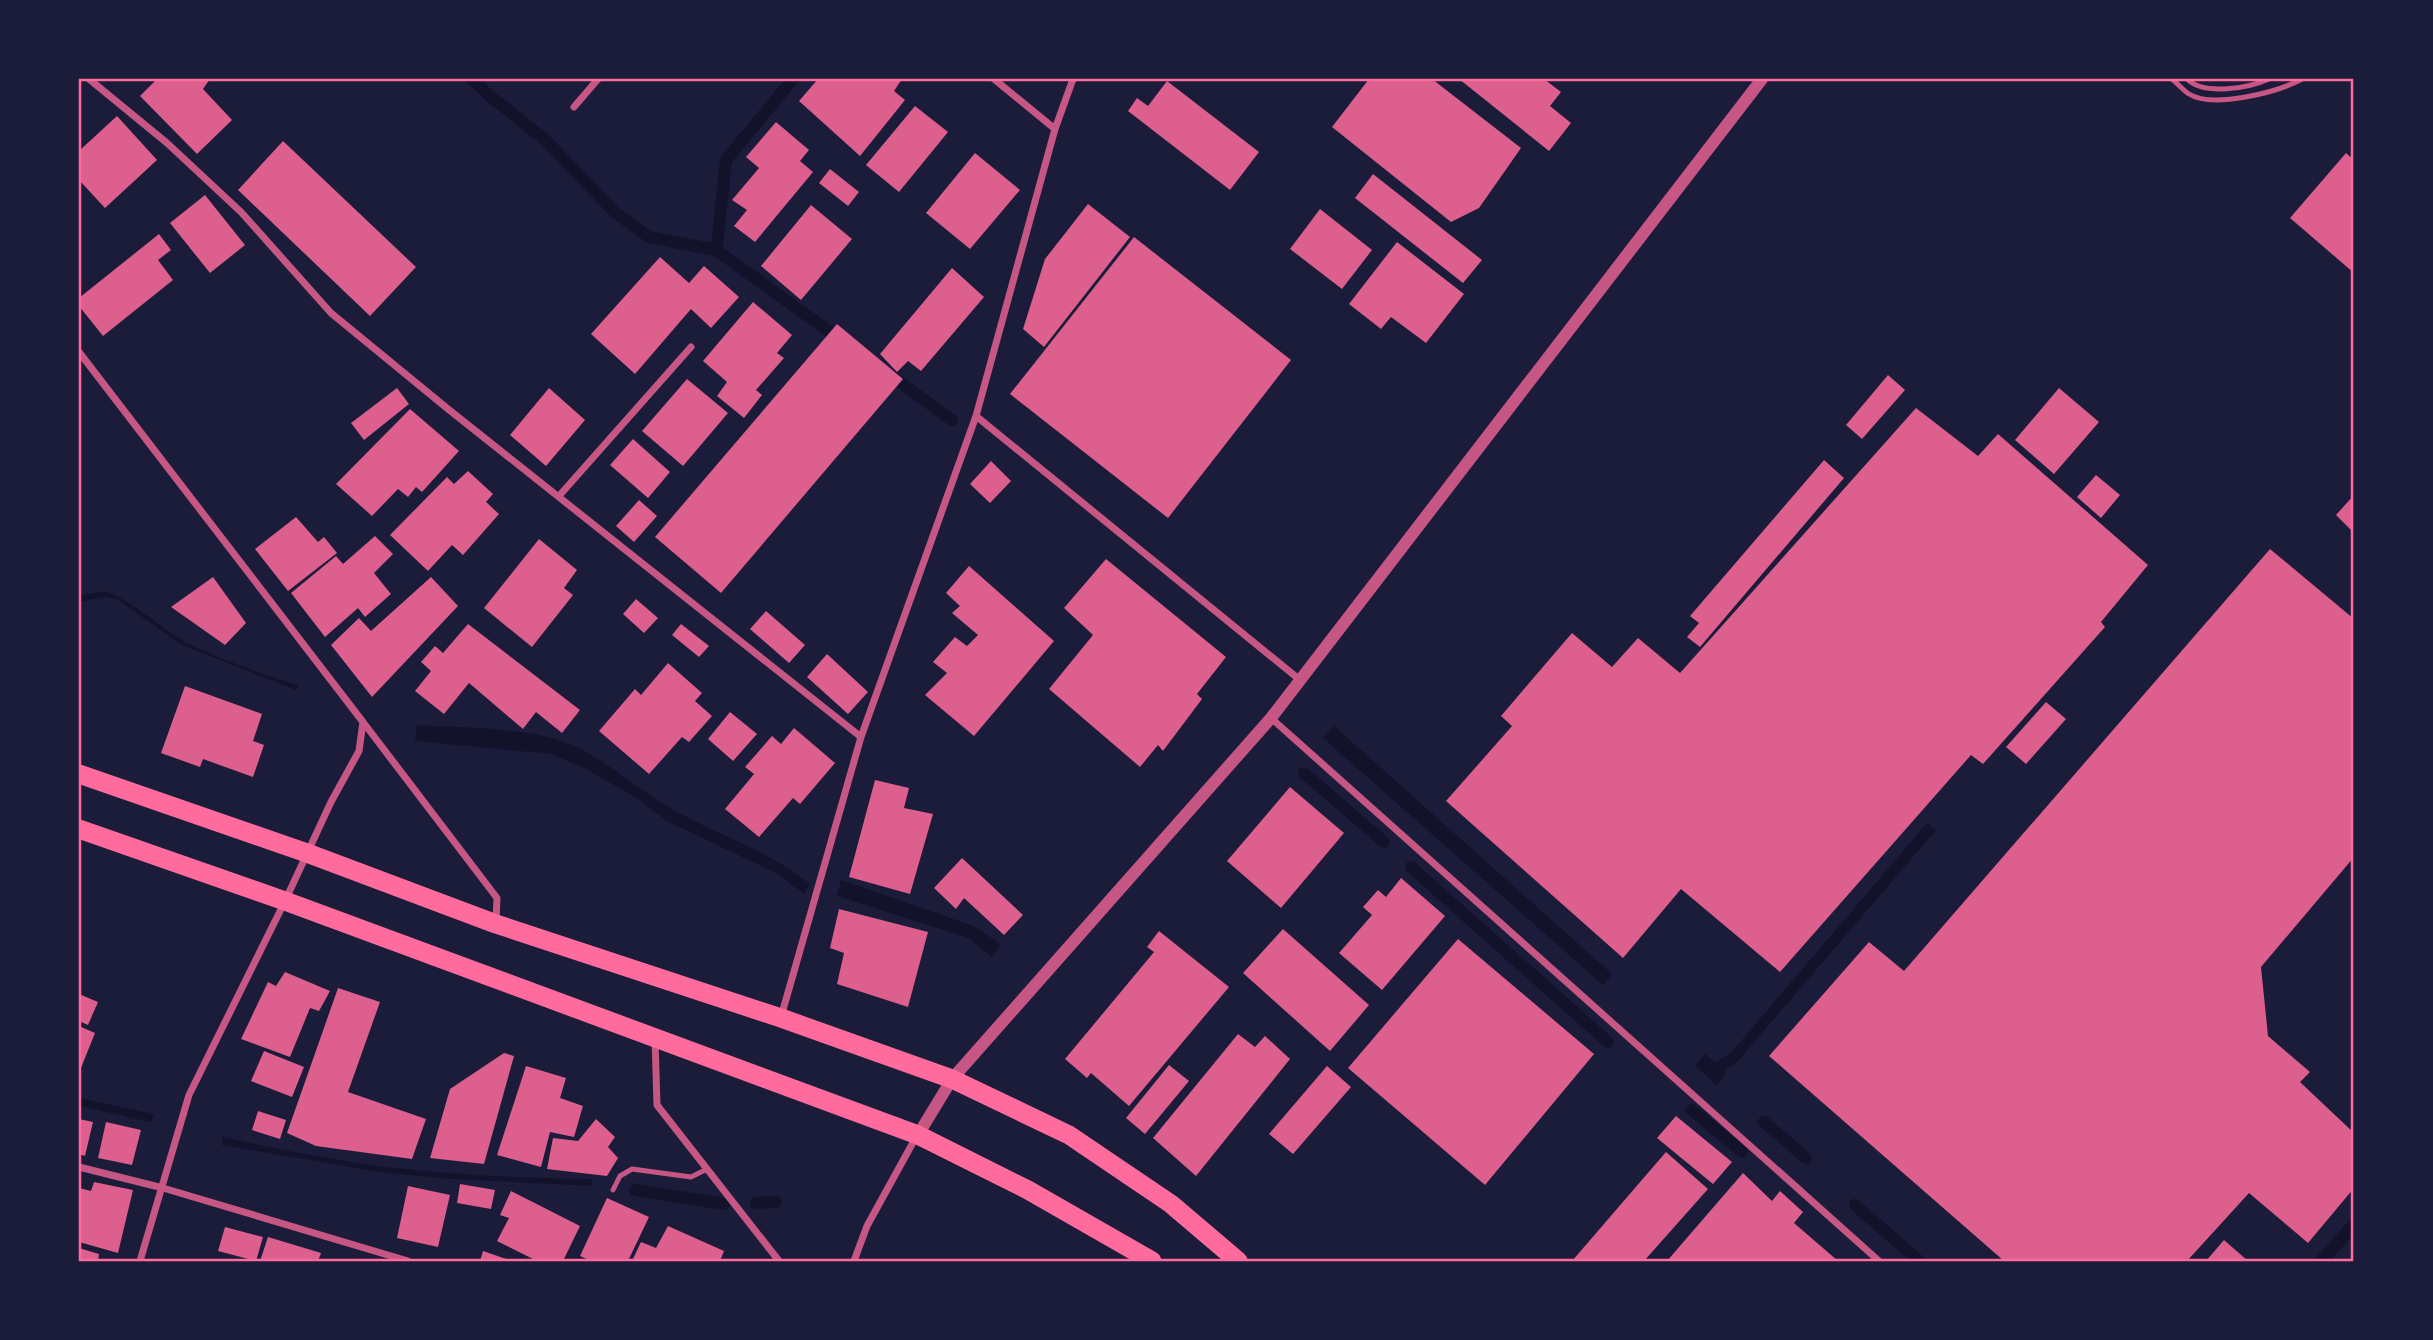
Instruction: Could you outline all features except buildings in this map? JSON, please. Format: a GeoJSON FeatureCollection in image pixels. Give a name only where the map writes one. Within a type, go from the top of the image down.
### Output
{"type":"FeatureCollection","features":[{"type":"Feature","properties":{"kind":"highway"},"geometry":{"type":"LineString","coordinates":[[79,774],[307,853],[496,923],[781,1018],[952,1079],[1069,1135],[1171,1204],[1238,1261]]}},
{"type":"Feature","properties":{"kind":"highway"},"geometry":{"type":"LineString","coordinates":[[79,829],[285,901],[918,1135],[1028,1190],[1152,1261]]}},
{"type":"Feature","properties":{"kind":"street"},"geometry":{"type":"LineString","coordinates":[[89,79],[167,143],[241,212],[331,313],[862,737]]}},
{"type":"Feature","properties":{"kind":"street"},"geometry":{"type":"LineString","coordinates":[[574,107],[598,79]]}},
{"type":"Feature","properties":{"kind":"street"},"geometry":{"type":"LineString","coordinates":[[994,79],[1055,129]]}},
{"type":"Feature","properties":{"kind":"street"},"geometry":{"type":"LineString","coordinates":[[781,1018],[862,737],[976,416],[1055,129],[1073,79]]}},
{"type":"Feature","properties":{"kind":"street"},"geometry":{"type":"LineString","coordinates":[[854,1261],[867,1227],[952,1079],[1271,718],[1762,79]]}},
{"type":"Feature","properties":{"kind":"street"},"geometry":{"type":"LineString","coordinates":[[559,496],[691,347]]}},
{"type":"Feature","properties":{"kind":"street"},"geometry":{"type":"LineString","coordinates":[[79,352],[497,898],[496,923]]}},
{"type":"Feature","properties":{"kind":"street"},"geometry":{"type":"LineString","coordinates":[[976,416],[1300,680]]}},
{"type":"Feature","properties":{"kind":"street"},"geometry":{"type":"LineString","coordinates":[[1271,718],[1879,1261]]}},
{"type":"Feature","properties":{"kind":"street"},"geometry":{"type":"LineString","coordinates":[[141,1261],[189,1096],[331,802],[359,751],[363,722]]}},
{"type":"Feature","properties":{"kind":"street"},"geometry":{"type":"LineString","coordinates":[[656,1038],[657,1105],[779,1261]]}},
{"type":"Feature","properties":{"kind":"street"},"geometry":{"type":"LineString","coordinates":[[79,1167],[163,1188],[408,1261]]}},
{"type":"Feature","properties":{"kind":"lane"},"geometry":{"type":"LineString","coordinates":[[2172,79],[2191,95],[2220,99],[2255,96],[2286,88],[2302,79]]}},
{"type":"Feature","properties":{"kind":"lane"},"geometry":{"type":"LineString","coordinates":[[2187,79],[2191,83],[2213,89],[2253,86],[2269,79]]}},
{"type":"Feature","properties":{"kind":"lane"},"geometry":{"type":"LineString","coordinates":[[613,1190],[620,1176],[632,1169],[691,1177],[707,1169]]}},
{"type":"Feature","properties":{"kind":"shaded area"},"geometry":{"type":"Polygon","coordinates":[[[104,591],[137,608],[187,643],[228,661],[299,686],[296,690],[182,645],[117,599],[103,597],[79,602],[79,596],[104,591]]]}},
{"type":"Feature","properties":{"kind":"shaded area"},"geometry":{"type":"Polygon","coordinates":[[[417,725],[522,732],[571,744],[665,805],[758,851],[810,884],[804,894],[778,874],[667,821],[637,798],[582,767],[551,754],[415,741],[417,725]]]}},
{"type":"Feature","properties":{"kind":"shaded area"},"geometry":{"type":"Polygon","coordinates":[[[1334,726],[1612,974],[1603,985],[1323,738],[1334,726]]]}},
{"type":"Feature","properties":{"kind":"shaded area"},"geometry":{"type":"Polygon","coordinates":[[[1927,823],[1936,830],[1737,1062],[1724,1070],[1726,1073],[1717,1085],[1695,1066],[1705,1054],[1715,1062],[1730,1054],[1927,823]]]}},
{"type":"Feature","properties":{"kind":"shaded area"},"geometry":{"type":"Polygon","coordinates":[[[841,880],[976,927],[1001,945],[991,957],[969,938],[837,896],[841,880]]]}},
{"type":"Feature","properties":{"kind":"shaded area"},"geometry":{"type":"Polygon","coordinates":[[[79,1098],[154,1114],[151,1122],[79,1106],[79,1098]]]}},
{"type":"Feature","properties":{"kind":"shaded area"},"geometry":{"type":"Polygon","coordinates":[[[222,1137],[314,1156],[383,1166],[475,1175],[592,1179],[592,1186],[438,1178],[380,1172],[222,1145],[222,1137]]]}},
{"type":"Feature","properties":{"kind":"shaded area"},"geometry":{"type":"Polygon","coordinates":[[[2354,1215],[2354,1234],[2330,1261],[2313,1261],[2354,1215]]]}},
{"type":"Feature","properties":{"kind":"waterway"},"geometry":{"type":"LineString","coordinates":[[472,79],[543,138],[616,213],[649,237],[716,250],[844,342]]}},
{"type":"Feature","properties":{"kind":"waterway"},"geometry":{"type":"LineString","coordinates":[[717,246],[726,160],[793,79]]}},
{"type":"Feature","properties":{"kind":"waterway"},"geometry":{"type":"LineString","coordinates":[[887,373],[952,420]]}},
{"type":"Feature","properties":{"kind":"waterway"},"geometry":{"type":"LineString","coordinates":[[1304,773],[1384,842]]}},
{"type":"Feature","properties":{"kind":"waterway"},"geometry":{"type":"LineString","coordinates":[[1411,867],[1608,1042]]}},
{"type":"Feature","properties":{"kind":"waterway"},"geometry":{"type":"LineString","coordinates":[[1692,1110],[1742,1152]]}},
{"type":"Feature","properties":{"kind":"waterway"},"geometry":{"type":"LineString","coordinates":[[1764,1122],[1806,1158]]}},
{"type":"Feature","properties":{"kind":"waterway"},"geometry":{"type":"LineString","coordinates":[[635,1190],[724,1204]]}},
{"type":"Feature","properties":{"kind":"waterway"},"geometry":{"type":"LineString","coordinates":[[756,1203],[776,1202]]}},
{"type":"Feature","properties":{"kind":"waterway"},"geometry":{"type":"LineString","coordinates":[[1855,1205],[1919,1261]]}}]}
